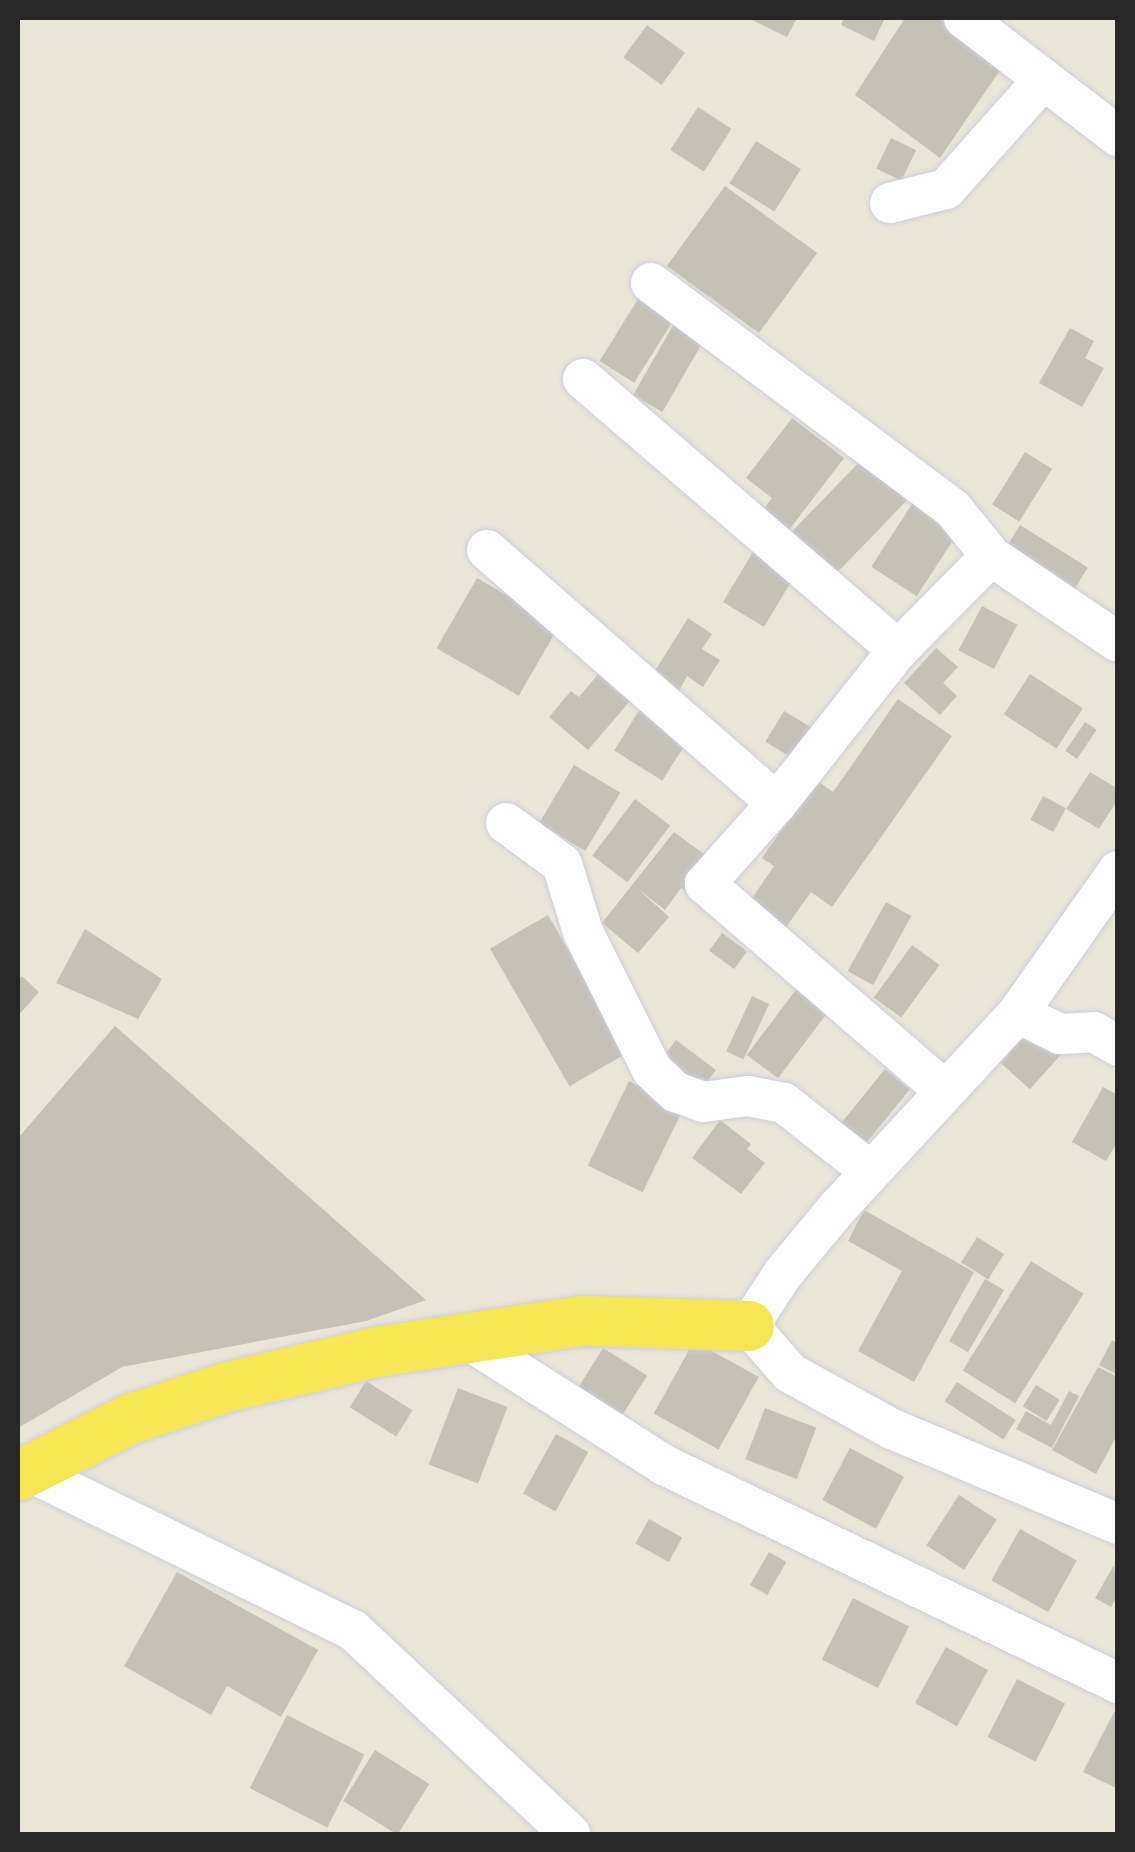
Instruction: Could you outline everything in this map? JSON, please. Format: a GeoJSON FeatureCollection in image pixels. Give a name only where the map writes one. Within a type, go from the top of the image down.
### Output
{"type":"FeatureCollection","features":[{"type":"Feature","properties":{"kind":"main road"},"geometry":{"type":"LineString","coordinates":[[23,1474],[130,1419],[228,1386],[377,1352],[581,1321],[749,1326]]}},
{"type":"Feature","properties":{"kind":"street"},"geometry":{"type":"LineString","coordinates":[[964,18],[1012,32],[1044,79],[1118,136]]}},
{"type":"Feature","properties":{"kind":"street"},"geometry":{"type":"LineString","coordinates":[[890,204],[946,189],[1044,79]]}},
{"type":"Feature","properties":{"kind":"street"},"geometry":{"type":"LineString","coordinates":[[651,283],[953,509],[992,556],[1118,642]]}},
{"type":"Feature","properties":{"kind":"street"},"geometry":{"type":"LineString","coordinates":[[583,378],[898,650]]}},
{"type":"Feature","properties":{"kind":"street"},"geometry":{"type":"LineString","coordinates":[[487,550],[777,803]]}},
{"type":"Feature","properties":{"kind":"street"},"geometry":{"type":"LineString","coordinates":[[944,1090],[705,884],[777,803],[898,650],[992,556]]}},
{"type":"Feature","properties":{"kind":"street"},"geometry":{"type":"LineString","coordinates":[[506,823],[562,864],[583,932],[652,1070],[676,1092],[704,1102],[748,1096],[784,1103],[870,1171]]}},
{"type":"Feature","properties":{"kind":"street"},"geometry":{"type":"LineString","coordinates":[[1118,871],[1018,1013],[870,1171],[782,1275],[749,1326],[790,1373],[892,1428],[1118,1524]]}},
{"type":"Feature","properties":{"kind":"street"},"geometry":{"type":"LineString","coordinates":[[1018,1013],[1060,1034],[1094,1032],[1118,1046]]}},
{"type":"Feature","properties":{"kind":"street"},"geometry":{"type":"LineString","coordinates":[[468,1340],[664,1465],[1118,1682]]}},
{"type":"Feature","properties":{"kind":"street"},"geometry":{"type":"LineString","coordinates":[[23,1474],[353,1630],[570,1834]]}},
{"type":"Feature","properties":{"kind":"building"},"geometry":{"type":"Polygon","coordinates":[[[748,18],[797,18],[787,37],[748,18]]]}},
{"type":"Feature","properties":{"kind":"building"},"geometry":{"type":"Polygon","coordinates":[[[844,18],[885,18],[874,41],[841,25],[844,18]]]}},
{"type":"Feature","properties":{"kind":"building"},"geometry":{"type":"Polygon","coordinates":[[[905,18],[939,18],[1003,66],[940,158],[855,95],[905,18]]]}},
{"type":"Feature","properties":{"kind":"building"},"geometry":{"type":"Polygon","coordinates":[[[647,25],[685,53],[662,85],[623,57],[647,25]]]}},
{"type":"Feature","properties":{"kind":"building"},"geometry":{"type":"Polygon","coordinates":[[[698,107],[732,129],[704,172],[670,150],[698,107]]]}},
{"type":"Feature","properties":{"kind":"building"},"geometry":{"type":"Polygon","coordinates":[[[891,138],[916,150],[901,181],[876,169],[891,138]]]}},
{"type":"Feature","properties":{"kind":"building"},"geometry":{"type":"Polygon","coordinates":[[[756,141],[801,169],[774,211],[730,183],[756,141]]]}},
{"type":"Feature","properties":{"kind":"building"},"geometry":{"type":"Polygon","coordinates":[[[725,186],[817,253],[759,333],[667,266],[725,186]]]}},
{"type":"Feature","properties":{"kind":"building"},"geometry":{"type":"Polygon","coordinates":[[[645,288],[680,310],[634,383],[599,361],[645,288]]]}},
{"type":"Feature","properties":{"kind":"building"},"geometry":{"type":"Polygon","coordinates":[[[678,317],[707,334],[662,412],[633,395],[678,317]]]}},
{"type":"Feature","properties":{"kind":"building"},"geometry":{"type":"Polygon","coordinates":[[[1070,328],[1094,341],[1085,358],[1104,368],[1082,407],[1039,383],[1070,328]]]}},
{"type":"Feature","properties":{"kind":"building"},"geometry":{"type":"Polygon","coordinates":[[[792,418],[844,458],[789,530],[763,510],[772,498],[746,478],[792,418]]]}},
{"type":"Feature","properties":{"kind":"building"},"geometry":{"type":"Polygon","coordinates":[[[1025,452],[1052,469],[1019,522],[992,505],[1025,452]]]}},
{"type":"Feature","properties":{"kind":"building"},"geometry":{"type":"Polygon","coordinates":[[[864,457],[908,499],[834,576],[790,533],[864,457]]]}},
{"type":"Feature","properties":{"kind":"building"},"geometry":{"type":"Polygon","coordinates":[[[916,498],[961,527],[917,596],[871,567],[916,498]]]}},
{"type":"Feature","properties":{"kind":"building"},"geometry":{"type":"Polygon","coordinates":[[[1020,525],[1088,567],[1071,595],[1003,552],[1020,525]]]}},
{"type":"Feature","properties":{"kind":"building"},"geometry":{"type":"Polygon","coordinates":[[[759,542],[800,567],[764,627],[723,602],[759,542]]]}},
{"type":"Feature","properties":{"kind":"building"},"geometry":{"type":"Polygon","coordinates":[[[477,578],[559,626],[519,696],[436,648],[477,578]]]}},
{"type":"Feature","properties":{"kind":"building"},"geometry":{"type":"Polygon","coordinates":[[[982,606],[1017,625],[994,669],[959,650],[982,606]]]}},
{"type":"Feature","properties":{"kind":"building"},"geometry":{"type":"Polygon","coordinates":[[[688,618],[712,634],[702,649],[720,660],[703,687],[687,676],[679,691],[653,674],[688,618]]]}},
{"type":"Feature","properties":{"kind":"building"},"geometry":{"type":"Polygon","coordinates":[[[936,648],[958,667],[943,683],[957,696],[940,715],[904,683],[936,648]]]}},
{"type":"Feature","properties":{"kind":"building"},"geometry":{"type":"Polygon","coordinates":[[[604,667],[636,694],[588,750],[549,717],[571,691],[579,697],[604,667]]]}},
{"type":"Feature","properties":{"kind":"building"},"geometry":{"type":"Polygon","coordinates":[[[1030,674],[1083,708],[1057,749],[1004,714],[1030,674]]]}},
{"type":"Feature","properties":{"kind":"building"},"geometry":{"type":"Polygon","coordinates":[[[898,699],[952,736],[832,907],[811,892],[782,933],[746,907],[774,866],[762,858],[816,780],[833,792],[898,699]]]}},
{"type":"Feature","properties":{"kind":"building"},"geometry":{"type":"Polygon","coordinates":[[[640,709],[688,739],[662,781],[614,751],[640,709]]]}},
{"type":"Feature","properties":{"kind":"building"},"geometry":{"type":"Polygon","coordinates":[[[784,711],[814,729],[795,760],[765,742],[784,711]]]}},
{"type":"Feature","properties":{"kind":"building"},"geometry":{"type":"Polygon","coordinates":[[[1085,722],[1097,730],[1077,759],[1065,751],[1085,722]]]}},
{"type":"Feature","properties":{"kind":"building"},"geometry":{"type":"Polygon","coordinates":[[[574,765],[620,793],[585,851],[539,823],[574,765]]]}},
{"type":"Feature","properties":{"kind":"building"},"geometry":{"type":"Polygon","coordinates":[[[1090,772],[1118,789],[1118,799],[1099,829],[1066,809],[1090,772]]]}},
{"type":"Feature","properties":{"kind":"building"},"geometry":{"type":"Polygon","coordinates":[[[1043,796],[1066,808],[1053,832],[1030,820],[1043,796]]]}},
{"type":"Feature","properties":{"kind":"building"},"geometry":{"type":"Polygon","coordinates":[[[635,799],[670,825],[627,882],[592,856],[635,799]]]}},
{"type":"Feature","properties":{"kind":"building"},"geometry":{"type":"Polygon","coordinates":[[[674,832],[715,862],[690,895],[681,888],[665,910],[638,889],[669,917],[638,953],[602,923],[674,832]]]}},
{"type":"Feature","properties":{"kind":"building"},"geometry":{"type":"Polygon","coordinates":[[[886,902],[911,916],[873,985],[848,971],[886,902]]]}},
{"type":"Feature","properties":{"kind":"building"},"geometry":{"type":"Polygon","coordinates":[[[548,915],[628,1053],[569,1086],[490,948],[548,915]]]}},
{"type":"Feature","properties":{"kind":"building"},"geometry":{"type":"Polygon","coordinates":[[[85,929],[162,979],[138,1019],[56,983],[85,929]]]}},
{"type":"Feature","properties":{"kind":"building"},"geometry":{"type":"Polygon","coordinates":[[[722,933],[747,951],[734,969],[709,951],[722,933]]]}},
{"type":"Feature","properties":{"kind":"building"},"geometry":{"type":"Polygon","coordinates":[[[912,945],[940,965],[901,1018],[874,998],[912,945]]]}},
{"type":"Feature","properties":{"kind":"building"},"geometry":{"type":"Polygon","coordinates":[[[22,976],[39,992],[18,1016],[18,980],[22,976]]]}},
{"type":"Feature","properties":{"kind":"building"},"geometry":{"type":"Polygon","coordinates":[[[801,983],[832,1006],[778,1078],[747,1055],[801,983]]]}},
{"type":"Feature","properties":{"kind":"building"},"geometry":{"type":"Polygon","coordinates":[[[752,996],[769,1004],[743,1059],[726,1051],[752,996]]]}},
{"type":"Feature","properties":{"kind":"building"},"geometry":{"type":"Polygon","coordinates":[[[1025,1023],[1061,1055],[1030,1089],[994,1057],[1025,1023]]]}},
{"type":"Feature","properties":{"kind":"building"},"geometry":{"type":"Polygon","coordinates":[[[115,1026],[426,1300],[366,1321],[122,1367],[18,1428],[18,1138],[115,1026]]]}},
{"type":"Feature","properties":{"kind":"building"},"geometry":{"type":"Polygon","coordinates":[[[676,1040],[716,1070],[700,1092],[660,1062],[676,1040]]]}},
{"type":"Feature","properties":{"kind":"building"},"geometry":{"type":"Polygon","coordinates":[[[885,1069],[910,1089],[860,1151],[835,1131],[885,1069]]]}},
{"type":"Feature","properties":{"kind":"building"},"geometry":{"type":"Polygon","coordinates":[[[629,1081],[684,1108],[643,1192],[588,1165],[629,1081]]]}},
{"type":"Feature","properties":{"kind":"building"},"geometry":{"type":"Polygon","coordinates":[[[1103,1087],[1118,1095],[1118,1141],[1106,1161],[1072,1142],[1103,1087]]]}},
{"type":"Feature","properties":{"kind":"building"},"geometry":{"type":"Polygon","coordinates":[[[720,1120],[751,1144],[747,1149],[765,1163],[741,1194],[692,1158],[720,1120]]]}},
{"type":"Feature","properties":{"kind":"building"},"geometry":{"type":"Polygon","coordinates":[[[864,1210],[974,1272],[914,1382],[858,1351],[902,1271],[848,1241],[864,1210]]]}},
{"type":"Feature","properties":{"kind":"building"},"geometry":{"type":"Polygon","coordinates":[[[977,1237],[1004,1254],[988,1279],[961,1262],[977,1237]]]}},
{"type":"Feature","properties":{"kind":"building"},"geometry":{"type":"Polygon","coordinates":[[[1031,1261],[1084,1294],[1015,1403],[963,1370],[1031,1261]]]}},
{"type":"Feature","properties":{"kind":"building"},"geometry":{"type":"Polygon","coordinates":[[[985,1279],[1004,1290],[968,1352],[949,1341],[985,1279]]]}},
{"type":"Feature","properties":{"kind":"building"},"geometry":{"type":"Polygon","coordinates":[[[1112,1340],[1118,1344],[1118,1375],[1099,1365],[1112,1340]]]}},
{"type":"Feature","properties":{"kind":"building"},"geometry":{"type":"Polygon","coordinates":[[[694,1341],[759,1377],[718,1449],[654,1414],[694,1341]]]}},
{"type":"Feature","properties":{"kind":"building"},"geometry":{"type":"Polygon","coordinates":[[[603,1348],[647,1376],[618,1422],[574,1395],[603,1348]]]}},
{"type":"Feature","properties":{"kind":"building"},"geometry":{"type":"Polygon","coordinates":[[[1098,1367],[1118,1377],[1118,1434],[1096,1474],[1052,1450],[1098,1367]]]}},
{"type":"Feature","properties":{"kind":"building"},"geometry":{"type":"Polygon","coordinates":[[[366,1381],[413,1410],[396,1436],[350,1407],[366,1381]]]}},
{"type":"Feature","properties":{"kind":"building"},"geometry":{"type":"Polygon","coordinates":[[[957,1382],[1016,1420],[1003,1439],[944,1401],[957,1382]]]}},
{"type":"Feature","properties":{"kind":"building"},"geometry":{"type":"Polygon","coordinates":[[[1036,1385],[1060,1400],[1046,1421],[1023,1406],[1036,1385]]]}},
{"type":"Feature","properties":{"kind":"building"},"geometry":{"type":"Polygon","coordinates":[[[458,1388],[507,1407],[478,1484],[429,1465],[458,1388]]]}},
{"type":"Feature","properties":{"kind":"building"},"geometry":{"type":"Polygon","coordinates":[[[1069,1391],[1079,1396],[1052,1448],[1016,1429],[1026,1411],[1051,1425],[1069,1391]]]}},
{"type":"Feature","properties":{"kind":"building"},"geometry":{"type":"Polygon","coordinates":[[[765,1408],[816,1428],[797,1479],[745,1459],[765,1408]]]}},
{"type":"Feature","properties":{"kind":"building"},"geometry":{"type":"Polygon","coordinates":[[[556,1434],[588,1452],[555,1511],[523,1493],[556,1434]]]}},
{"type":"Feature","properties":{"kind":"building"},"geometry":{"type":"Polygon","coordinates":[[[850,1448],[904,1477],[876,1529],[822,1500],[850,1448]]]}},
{"type":"Feature","properties":{"kind":"building"},"geometry":{"type":"Polygon","coordinates":[[[959,1495],[997,1520],[964,1570],[926,1545],[959,1495]]]}},
{"type":"Feature","properties":{"kind":"building"},"geometry":{"type":"Polygon","coordinates":[[[649,1519],[682,1537],[669,1562],[635,1543],[649,1519]]]}},
{"type":"Feature","properties":{"kind":"building"},"geometry":{"type":"Polygon","coordinates":[[[1020,1529],[1077,1561],[1048,1612],[991,1581],[1020,1529]]]}},
{"type":"Feature","properties":{"kind":"building"},"geometry":{"type":"Polygon","coordinates":[[[769,1552],[786,1562],[767,1595],[750,1585],[769,1552]]]}},
{"type":"Feature","properties":{"kind":"building"},"geometry":{"type":"Polygon","coordinates":[[[1114,1565],[1118,1596],[1111,1607],[1095,1598],[1114,1565]]]}},
{"type":"Feature","properties":{"kind":"building"},"geometry":{"type":"Polygon","coordinates":[[[177,1572],[318,1650],[281,1717],[227,1686],[211,1715],[124,1666],[177,1572]]]}},
{"type":"Feature","properties":{"kind":"building"},"geometry":{"type":"Polygon","coordinates":[[[853,1598],[909,1627],[878,1688],[822,1659],[853,1598]]]}},
{"type":"Feature","properties":{"kind":"building"},"geometry":{"type":"Polygon","coordinates":[[[946,1647],[988,1670],[957,1726],[915,1703],[946,1647]]]}},
{"type":"Feature","properties":{"kind":"building"},"geometry":{"type":"Polygon","coordinates":[[[1017,1679],[1065,1704],[1036,1761],[987,1737],[1017,1679]]]}},
{"type":"Feature","properties":{"kind":"building"},"geometry":{"type":"Polygon","coordinates":[[[1114,1712],[1118,1714],[1118,1789],[1083,1772],[1114,1712]]]}},
{"type":"Feature","properties":{"kind":"building"},"geometry":{"type":"Polygon","coordinates":[[[287,1715],[365,1754],[327,1828],[250,1788],[287,1715]]]}},
{"type":"Feature","properties":{"kind":"building"},"geometry":{"type":"Polygon","coordinates":[[[375,1750],[429,1784],[398,1834],[343,1801],[375,1750]]]}}]}
